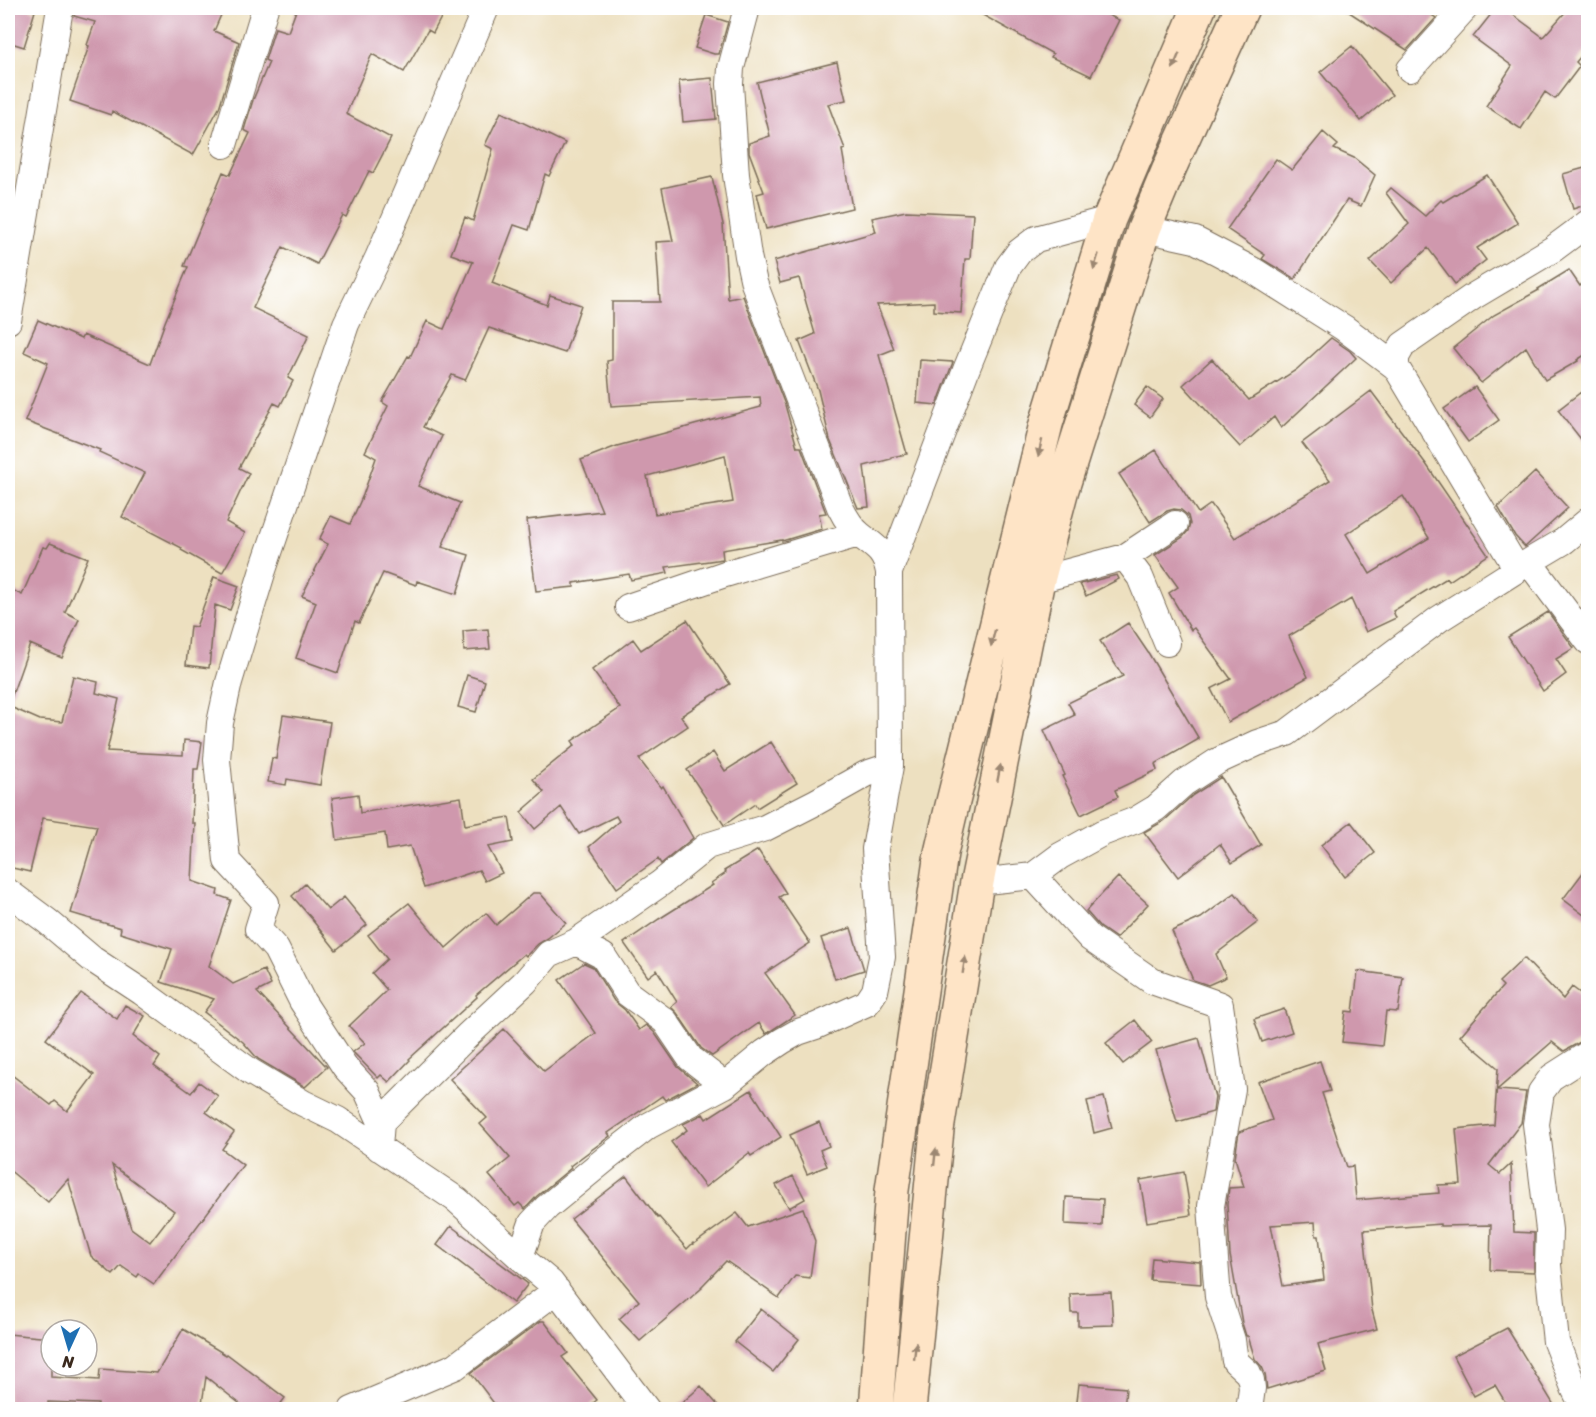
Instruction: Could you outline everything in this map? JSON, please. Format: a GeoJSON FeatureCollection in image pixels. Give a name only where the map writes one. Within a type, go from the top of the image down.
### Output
{"type":"FeatureCollection","features":[{"type":"Feature","properties":{"kind":"main road"},"geometry":{"type":"LineString","coordinates":[[876,1410],[892,1190],[941,853],[1046,424],[1109,219],[1199,8]]}},
{"type":"Feature","properties":{"kind":"main road"},"geometry":{"type":"LineString","coordinates":[[909,1410],[937,1130],[977,882],[1038,580],[1066,478],[1144,229],[1242,8]]}},
{"type":"Feature","properties":{"kind":"street"},"geometry":{"type":"LineString","coordinates":[[8,321],[60,8]]}},
{"type":"Feature","properties":{"kind":"street"},"geometry":{"type":"LineString","coordinates":[[224,145],[265,8]]}},
{"type":"Feature","properties":{"kind":"street"},"geometry":{"type":"LineString","coordinates":[[379,1148],[381,1122],[367,1091],[345,1067],[302,1001],[276,949],[258,930],[266,903],[227,861],[217,760],[220,723],[229,682],[262,573],[346,324],[378,258],[486,8]]}},
{"type":"Feature","properties":{"kind":"street"},"geometry":{"type":"LineString","coordinates":[[520,1257],[532,1223],[547,1207],[648,1126],[725,1085],[758,1058],[798,1032],[867,1003],[875,991],[882,957],[876,849],[890,766],[889,572],[887,561],[880,552],[858,534],[843,514],[754,284],[736,175],[730,84],[731,68],[747,8]]}},
{"type":"Feature","properties":{"kind":"street"},"geometry":{"type":"LineString","coordinates":[[1410,69],[1465,8]]}},
{"type":"Feature","properties":{"kind":"street"},"geometry":{"type":"LineString","coordinates":[[889,572],[1008,267],[1019,252],[1036,240],[1109,219]]}},
{"type":"Feature","properties":{"kind":"street"},"geometry":{"type":"LineString","coordinates":[[1396,367],[1396,357],[1403,345],[1474,296],[1553,249],[1588,223]]}},
{"type":"Feature","properties":{"kind":"street"},"geometry":{"type":"LineString","coordinates":[[1144,229],[1195,240],[1254,271],[1344,328],[1396,367],[1516,569]]}},
{"type":"Feature","properties":{"kind":"street"},"geometry":{"type":"LineString","coordinates":[[977,882],[1033,876],[1060,856],[1156,808],[1184,783],[1218,761],[1257,743],[1287,733],[1439,619],[1564,541],[1588,521]]}},
{"type":"Feature","properties":{"kind":"street"},"geometry":{"type":"LineString","coordinates":[[1038,580],[1125,557],[1175,524]]}},
{"type":"Feature","properties":{"kind":"street"},"geometry":{"type":"LineString","coordinates":[[628,607],[725,574],[858,534]]}},
{"type":"Feature","properties":{"kind":"street"},"geometry":{"type":"LineString","coordinates":[[1125,557],[1140,577],[1167,643]]}},
{"type":"Feature","properties":{"kind":"street"},"geometry":{"type":"LineString","coordinates":[[1516,569],[1529,562],[1588,641]]}},
{"type":"Feature","properties":{"kind":"street"},"geometry":{"type":"LineString","coordinates":[[381,1122],[525,982],[549,954],[576,942],[661,883],[707,846],[765,828],[866,774],[890,766]]}},
{"type":"Feature","properties":{"kind":"street"},"geometry":{"type":"LineString","coordinates":[[1033,876],[1090,938],[1152,981],[1220,1005],[1232,1089],[1211,1206],[1218,1296],[1232,1340],[1235,1361],[1248,1373],[1251,1380],[1249,1410]]}},
{"type":"Feature","properties":{"kind":"street"},"geometry":{"type":"LineString","coordinates":[[8,892],[92,959],[142,992],[251,1072],[303,1103],[338,1120],[458,1200],[551,1283],[647,1410]]}},
{"type":"Feature","properties":{"kind":"street"},"geometry":{"type":"LineString","coordinates":[[576,942],[603,956],[627,993],[665,1021],[690,1058],[725,1085]]}},
{"type":"Feature","properties":{"kind":"street"},"geometry":{"type":"LineString","coordinates":[[1585,1410],[1556,1341],[1548,1265],[1549,1230],[1536,1124],[1540,1092],[1552,1077],[1588,1054]]}},
{"type":"Feature","properties":{"kind":"street"},"geometry":{"type":"LineString","coordinates":[[352,1410],[456,1366],[557,1290]]}},
{"type":"Feature","properties":{"kind":"building"},"geometry":{"type":"Polygon","coordinates":[[[8,8],[35,11],[24,47],[8,42],[8,8]]]}},
{"type":"Feature","properties":{"kind":"building"},"geometry":{"type":"Polygon","coordinates":[[[75,8],[224,8],[214,31],[239,42],[219,108],[193,155],[112,111],[111,115],[70,101],[95,22],[74,16],[75,8]]]}},
{"type":"Feature","properties":{"kind":"building"},"geometry":{"type":"Polygon","coordinates":[[[297,8],[446,8],[433,33],[428,30],[404,72],[372,54],[346,114],[391,138],[373,173],[369,171],[346,217],[342,215],[317,264],[283,247],[253,308],[309,335],[288,378],[293,381],[280,406],[274,403],[239,468],[249,473],[226,522],[245,533],[222,573],[181,550],[182,548],[122,517],[145,473],[99,452],[100,450],[25,421],[48,363],[24,352],[38,320],[81,339],[83,335],[150,364],[188,267],[184,266],[223,172],[230,175],[250,133],[244,130],[253,100],[269,62],[265,60],[275,28],[288,32],[297,8]]]}},
{"type":"Feature","properties":{"kind":"building"},"geometry":{"type":"Polygon","coordinates":[[[970,8],[1093,8],[1119,20],[1091,76],[1051,57],[1053,54],[970,8]]]}},
{"type":"Feature","properties":{"kind":"building"},"geometry":{"type":"Polygon","coordinates":[[[1343,8],[1421,8],[1436,18],[1407,50],[1343,8]]]}},
{"type":"Feature","properties":{"kind":"building"},"geometry":{"type":"Polygon","coordinates":[[[1496,8],[1504,8],[1543,37],[1569,8],[1588,8],[1588,48],[1576,62],[1580,66],[1555,99],[1545,92],[1521,129],[1486,106],[1512,66],[1473,37],[1496,8]]]}},
{"type":"Feature","properties":{"kind":"building"},"geometry":{"type":"Polygon","coordinates":[[[706,15],[728,22],[719,54],[695,48],[706,15]]]}},
{"type":"Feature","properties":{"kind":"building"},"geometry":{"type":"Polygon","coordinates":[[[1352,46],[1392,95],[1361,121],[1320,72],[1352,46]]]}},
{"type":"Feature","properties":{"kind":"building"},"geometry":{"type":"Polygon","coordinates":[[[837,62],[846,100],[828,104],[845,149],[842,150],[852,208],[766,229],[757,194],[764,192],[749,152],[749,143],[770,136],[757,82],[837,62]]]}},
{"type":"Feature","properties":{"kind":"building"},"geometry":{"type":"Polygon","coordinates":[[[712,78],[716,119],[683,122],[679,81],[712,78]]]}},
{"type":"Feature","properties":{"kind":"building"},"geometry":{"type":"Polygon","coordinates":[[[501,112],[565,143],[549,176],[545,174],[529,230],[514,225],[492,283],[547,305],[550,295],[581,305],[565,353],[489,328],[465,380],[452,375],[423,427],[442,436],[418,486],[460,503],[442,547],[469,555],[457,594],[417,581],[416,585],[383,573],[359,623],[355,621],[338,673],[296,658],[316,602],[302,596],[328,544],[319,540],[331,516],[350,524],[363,495],[376,458],[365,452],[388,406],[382,402],[408,356],[410,357],[427,321],[444,329],[473,262],[451,254],[465,217],[473,221],[493,149],[485,145],[501,112]]]}},
{"type":"Feature","properties":{"kind":"building"},"geometry":{"type":"Polygon","coordinates":[[[1323,132],[1338,145],[1334,149],[1354,158],[1375,175],[1361,206],[1347,200],[1295,279],[1262,259],[1265,255],[1227,229],[1276,159],[1292,170],[1323,132]]]}},
{"type":"Feature","properties":{"kind":"building"},"geometry":{"type":"Polygon","coordinates":[[[1588,167],[1588,204],[1573,209],[1563,174],[1588,167]]]}},
{"type":"Feature","properties":{"kind":"building"},"geometry":{"type":"Polygon","coordinates":[[[1487,175],[1518,223],[1477,248],[1486,260],[1455,284],[1428,248],[1391,283],[1370,261],[1409,224],[1386,193],[1391,188],[1425,216],[1441,200],[1443,202],[1487,175]]]}},
{"type":"Feature","properties":{"kind":"building"},"geometry":{"type":"Polygon","coordinates":[[[712,177],[723,224],[728,299],[743,296],[785,405],[797,447],[801,447],[826,513],[819,514],[822,529],[782,541],[722,550],[723,559],[666,567],[668,573],[631,580],[629,574],[574,583],[574,587],[536,591],[527,520],[602,511],[581,460],[617,446],[761,407],[760,397],[611,406],[607,361],[612,360],[612,302],[660,302],[656,242],[673,241],[662,188],[712,177]],[[725,455],[647,476],[655,514],[733,502],[725,455]]]}},
{"type":"Feature","properties":{"kind":"building"},"geometry":{"type":"Polygon","coordinates":[[[906,211],[973,214],[970,259],[965,259],[961,313],[934,311],[934,302],[877,305],[894,349],[879,355],[907,454],[864,466],[869,507],[858,508],[830,440],[818,390],[799,341],[815,334],[799,278],[780,283],[774,261],[876,232],[872,218],[906,211]]]}},
{"type":"Feature","properties":{"kind":"building"},"geometry":{"type":"Polygon","coordinates":[[[1569,270],[1580,286],[1588,278],[1588,353],[1545,380],[1526,347],[1481,383],[1453,348],[1494,315],[1569,270]]]}},
{"type":"Feature","properties":{"kind":"building"},"geometry":{"type":"Polygon","coordinates":[[[1331,338],[1356,358],[1281,428],[1274,417],[1240,447],[1183,385],[1212,359],[1249,400],[1296,370],[1331,338]]]}},
{"type":"Feature","properties":{"kind":"building"},"geometry":{"type":"Polygon","coordinates":[[[920,360],[953,362],[937,405],[917,403],[920,360]]]}},
{"type":"Feature","properties":{"kind":"building"},"geometry":{"type":"Polygon","coordinates":[[[1147,387],[1163,399],[1150,417],[1134,405],[1147,387]]]}},
{"type":"Feature","properties":{"kind":"building"},"geometry":{"type":"Polygon","coordinates":[[[1475,387],[1499,420],[1468,442],[1444,409],[1475,387]]]}},
{"type":"Feature","properties":{"kind":"building"},"geometry":{"type":"Polygon","coordinates":[[[1371,391],[1426,464],[1488,555],[1449,581],[1447,578],[1393,611],[1396,618],[1366,632],[1351,599],[1289,636],[1308,677],[1228,722],[1211,689],[1231,679],[1194,628],[1191,630],[1169,593],[1178,587],[1155,555],[1183,537],[1190,524],[1188,516],[1181,510],[1174,509],[1150,522],[1119,474],[1156,450],[1198,513],[1211,504],[1235,538],[1330,480],[1302,443],[1371,391]],[[1403,496],[1346,534],[1370,574],[1429,538],[1403,496]]]}},
{"type":"Feature","properties":{"kind":"building"},"geometry":{"type":"Polygon","coordinates":[[[1581,392],[1588,401],[1588,448],[1558,410],[1581,392]]]}},
{"type":"Feature","properties":{"kind":"building"},"geometry":{"type":"Polygon","coordinates":[[[1535,472],[1568,508],[1525,547],[1515,536],[1498,507],[1535,472]]]}},
{"type":"Feature","properties":{"kind":"building"},"geometry":{"type":"Polygon","coordinates":[[[50,543],[88,558],[65,612],[79,619],[62,658],[30,644],[10,701],[8,701],[8,588],[22,595],[43,547],[47,548],[50,543]]]}},
{"type":"Feature","properties":{"kind":"building"},"geometry":{"type":"Polygon","coordinates":[[[1117,575],[1119,579],[1086,596],[1080,584],[1117,575]]]}},
{"type":"Feature","properties":{"kind":"building"},"geometry":{"type":"Polygon","coordinates":[[[214,577],[239,586],[230,610],[215,605],[209,668],[186,665],[190,626],[196,627],[214,577]]]}},
{"type":"Feature","properties":{"kind":"building"},"geometry":{"type":"Polygon","coordinates":[[[1548,612],[1574,648],[1556,659],[1566,674],[1543,691],[1508,637],[1548,612]]]}},
{"type":"Feature","properties":{"kind":"building"},"geometry":{"type":"Polygon","coordinates":[[[687,620],[730,684],[681,716],[688,726],[639,759],[661,788],[663,786],[693,838],[661,864],[658,859],[617,888],[589,847],[619,821],[616,816],[579,834],[561,807],[535,829],[521,812],[544,792],[533,779],[575,745],[572,741],[620,708],[592,670],[633,639],[641,650],[687,620]]]}},
{"type":"Feature","properties":{"kind":"building"},"geometry":{"type":"Polygon","coordinates":[[[1128,623],[1199,739],[1155,764],[1157,770],[1115,790],[1118,797],[1081,815],[1062,776],[1065,775],[1044,730],[1075,715],[1068,703],[1123,676],[1100,641],[1128,623]]]}},
{"type":"Feature","properties":{"kind":"building"},"geometry":{"type":"Polygon","coordinates":[[[488,629],[490,649],[464,651],[463,631],[488,629]]]}},
{"type":"Feature","properties":{"kind":"building"},"geometry":{"type":"Polygon","coordinates":[[[467,675],[485,681],[476,712],[458,707],[467,675]]]}},
{"type":"Feature","properties":{"kind":"building"},"geometry":{"type":"Polygon","coordinates":[[[73,676],[98,682],[96,693],[119,699],[107,751],[183,755],[184,740],[202,742],[198,769],[194,769],[192,823],[195,823],[192,881],[218,890],[217,895],[231,900],[209,966],[233,984],[264,970],[271,985],[257,992],[327,1067],[305,1087],[258,1059],[243,1042],[204,1012],[214,999],[161,982],[172,949],[120,933],[121,928],[71,913],[97,826],[43,818],[30,872],[8,867],[8,706],[40,720],[62,722],[73,676]]]}},
{"type":"Feature","properties":{"kind":"building"},"geometry":{"type":"Polygon","coordinates":[[[283,715],[330,722],[320,785],[287,779],[286,785],[268,782],[272,758],[276,759],[283,715]]]}},
{"type":"Feature","properties":{"kind":"building"},"geometry":{"type":"Polygon","coordinates":[[[771,742],[797,783],[757,808],[755,804],[724,825],[687,770],[713,752],[725,771],[771,742]]]}},
{"type":"Feature","properties":{"kind":"building"},"geometry":{"type":"Polygon","coordinates":[[[1221,777],[1261,845],[1232,863],[1220,844],[1178,877],[1144,832],[1164,821],[1193,795],[1221,777]]]}},
{"type":"Feature","properties":{"kind":"building"},"geometry":{"type":"Polygon","coordinates":[[[358,794],[360,813],[461,797],[465,825],[509,817],[513,842],[488,847],[502,873],[485,881],[479,870],[424,888],[410,846],[387,850],[385,833],[337,840],[332,798],[358,794]]]}},
{"type":"Feature","properties":{"kind":"building"},"geometry":{"type":"Polygon","coordinates":[[[1351,822],[1375,853],[1345,877],[1321,845],[1351,822]]]}},
{"type":"Feature","properties":{"kind":"building"},"geometry":{"type":"Polygon","coordinates":[[[758,850],[786,893],[779,897],[810,943],[765,973],[795,1015],[766,1034],[759,1023],[712,1056],[701,1048],[671,1007],[677,1002],[657,970],[648,977],[624,943],[713,885],[711,883],[726,873],[724,871],[758,850]]]}},
{"type":"Feature","properties":{"kind":"building"},"geometry":{"type":"Polygon","coordinates":[[[1588,866],[1588,918],[1563,899],[1588,866]]]}},
{"type":"Feature","properties":{"kind":"building"},"geometry":{"type":"Polygon","coordinates":[[[1118,877],[1148,904],[1116,938],[1100,927],[1086,911],[1118,877]]]}},
{"type":"Feature","properties":{"kind":"building"},"geometry":{"type":"Polygon","coordinates":[[[305,884],[328,910],[344,897],[367,925],[336,950],[292,896],[305,884]]]}},
{"type":"Feature","properties":{"kind":"building"},"geometry":{"type":"Polygon","coordinates":[[[533,893],[540,893],[566,923],[526,956],[524,954],[476,995],[477,997],[409,1059],[389,1082],[381,1075],[378,1078],[353,1052],[365,1043],[349,1026],[387,990],[372,973],[387,959],[368,935],[409,903],[446,948],[486,913],[496,925],[533,893]]]}},
{"type":"Feature","properties":{"kind":"building"},"geometry":{"type":"Polygon","coordinates":[[[1235,893],[1258,922],[1216,954],[1226,977],[1208,985],[1193,980],[1172,931],[1201,918],[1235,893]]]}},
{"type":"Feature","properties":{"kind":"building"},"geometry":{"type":"Polygon","coordinates":[[[851,928],[864,970],[835,979],[821,938],[851,928]]]}},
{"type":"Feature","properties":{"kind":"building"},"geometry":{"type":"Polygon","coordinates":[[[1524,958],[1563,999],[1572,987],[1588,999],[1588,1034],[1584,1040],[1564,1051],[1552,1042],[1497,1090],[1526,1092],[1521,1123],[1489,1165],[1500,1174],[1511,1164],[1514,1232],[1534,1233],[1534,1272],[1490,1270],[1491,1225],[1440,1226],[1440,1224],[1364,1230],[1372,1310],[1377,1329],[1318,1344],[1326,1371],[1267,1389],[1265,1374],[1255,1359],[1242,1323],[1230,1255],[1227,1204],[1229,1188],[1244,1187],[1235,1158],[1239,1132],[1272,1120],[1258,1082],[1320,1061],[1330,1091],[1322,1093],[1347,1167],[1353,1166],[1356,1200],[1439,1193],[1438,1185],[1461,1184],[1456,1129],[1494,1125],[1498,1068],[1460,1036],[1503,986],[1499,982],[1524,958]],[[1315,1222],[1271,1225],[1283,1286],[1324,1280],[1319,1236],[1316,1236],[1315,1222]]]}},
{"type":"Feature","properties":{"kind":"building"},"geometry":{"type":"Polygon","coordinates":[[[584,963],[593,967],[614,1001],[625,1010],[639,1030],[646,1025],[654,1032],[678,1067],[697,1083],[665,1100],[662,1096],[608,1133],[610,1136],[570,1166],[571,1168],[525,1209],[519,1203],[515,1206],[489,1175],[510,1158],[480,1124],[487,1118],[450,1079],[504,1029],[544,1071],[596,1033],[559,980],[584,963]]]}},
{"type":"Feature","properties":{"kind":"building"},"geometry":{"type":"Polygon","coordinates":[[[1358,971],[1403,977],[1398,1012],[1386,1011],[1382,1046],[1342,1042],[1346,1011],[1353,1012],[1358,971]]]}},
{"type":"Feature","properties":{"kind":"building"},"geometry":{"type":"Polygon","coordinates":[[[81,993],[117,1019],[125,1005],[145,1016],[133,1036],[160,1057],[154,1066],[191,1093],[199,1082],[218,1096],[206,1112],[234,1132],[222,1149],[243,1165],[154,1284],[139,1274],[137,1277],[121,1266],[113,1275],[91,1256],[68,1179],[48,1202],[8,1169],[8,1072],[51,1105],[55,1101],[67,1111],[94,1075],[46,1039],[81,993]],[[112,1165],[131,1228],[150,1242],[174,1211],[112,1165]]]}},
{"type":"Feature","properties":{"kind":"building"},"geometry":{"type":"Polygon","coordinates":[[[1284,1009],[1292,1032],[1262,1042],[1254,1019],[1284,1009]]]}},
{"type":"Feature","properties":{"kind":"building"},"geometry":{"type":"Polygon","coordinates":[[[1135,1020],[1152,1042],[1123,1064],[1106,1043],[1135,1020]]]}},
{"type":"Feature","properties":{"kind":"building"},"geometry":{"type":"Polygon","coordinates":[[[1199,1038],[1215,1097],[1213,1112],[1177,1122],[1156,1050],[1199,1038]]]}},
{"type":"Feature","properties":{"kind":"building"},"geometry":{"type":"Polygon","coordinates":[[[751,1090],[781,1137],[751,1156],[749,1153],[705,1187],[671,1142],[687,1130],[683,1124],[703,1114],[706,1119],[751,1090]]]}},
{"type":"Feature","properties":{"kind":"building"},"geometry":{"type":"Polygon","coordinates":[[[1104,1097],[1112,1128],[1094,1133],[1087,1101],[1104,1097]]]}},
{"type":"Feature","properties":{"kind":"building"},"geometry":{"type":"Polygon","coordinates":[[[819,1122],[829,1146],[820,1150],[827,1166],[807,1174],[790,1135],[819,1122]]]}},
{"type":"Feature","properties":{"kind":"building"},"geometry":{"type":"Polygon","coordinates":[[[1184,1172],[1191,1215],[1147,1222],[1140,1180],[1184,1172]]]}},
{"type":"Feature","properties":{"kind":"building"},"geometry":{"type":"Polygon","coordinates":[[[626,1176],[658,1218],[687,1249],[737,1213],[748,1227],[803,1208],[815,1241],[810,1278],[795,1276],[779,1298],[726,1261],[702,1288],[640,1341],[619,1319],[639,1301],[571,1219],[626,1176]]]}},
{"type":"Feature","properties":{"kind":"building"},"geometry":{"type":"Polygon","coordinates":[[[793,1176],[805,1199],[789,1208],[776,1185],[793,1176]]]}},
{"type":"Feature","properties":{"kind":"building"},"geometry":{"type":"Polygon","coordinates":[[[1066,1197],[1103,1199],[1102,1226],[1065,1224],[1066,1197]]]}},
{"type":"Feature","properties":{"kind":"building"},"geometry":{"type":"Polygon","coordinates":[[[451,1226],[528,1284],[513,1303],[437,1245],[451,1226]]]}},
{"type":"Feature","properties":{"kind":"building"},"geometry":{"type":"Polygon","coordinates":[[[1152,1258],[1200,1262],[1201,1284],[1150,1280],[1152,1258]]]}},
{"type":"Feature","properties":{"kind":"building"},"geometry":{"type":"Polygon","coordinates":[[[1111,1292],[1113,1325],[1078,1326],[1078,1313],[1071,1313],[1070,1294],[1111,1292]]]}},
{"type":"Feature","properties":{"kind":"building"},"geometry":{"type":"Polygon","coordinates":[[[761,1309],[799,1339],[773,1372],[735,1342],[761,1309]]]}},
{"type":"Feature","properties":{"kind":"building"},"geometry":{"type":"Polygon","coordinates":[[[544,1321],[568,1353],[562,1357],[597,1400],[584,1410],[499,1410],[471,1373],[544,1321]]]}},
{"type":"Feature","properties":{"kind":"building"},"geometry":{"type":"Polygon","coordinates":[[[1507,1328],[1557,1410],[1510,1410],[1495,1385],[1474,1396],[1453,1356],[1507,1328]]]}},
{"type":"Feature","properties":{"kind":"building"},"geometry":{"type":"Polygon","coordinates":[[[183,1329],[227,1354],[285,1398],[276,1410],[248,1410],[206,1377],[201,1410],[98,1410],[98,1404],[48,1402],[48,1410],[8,1410],[8,1334],[39,1337],[39,1378],[99,1380],[100,1369],[157,1373],[183,1329]]]}},
{"type":"Feature","properties":{"kind":"building"},"geometry":{"type":"Polygon","coordinates":[[[1079,1384],[1126,1388],[1124,1410],[1076,1410],[1079,1384]]]}},
{"type":"Feature","properties":{"kind":"building"},"geometry":{"type":"Polygon","coordinates":[[[701,1386],[722,1410],[674,1410],[701,1386]]]}}]}
